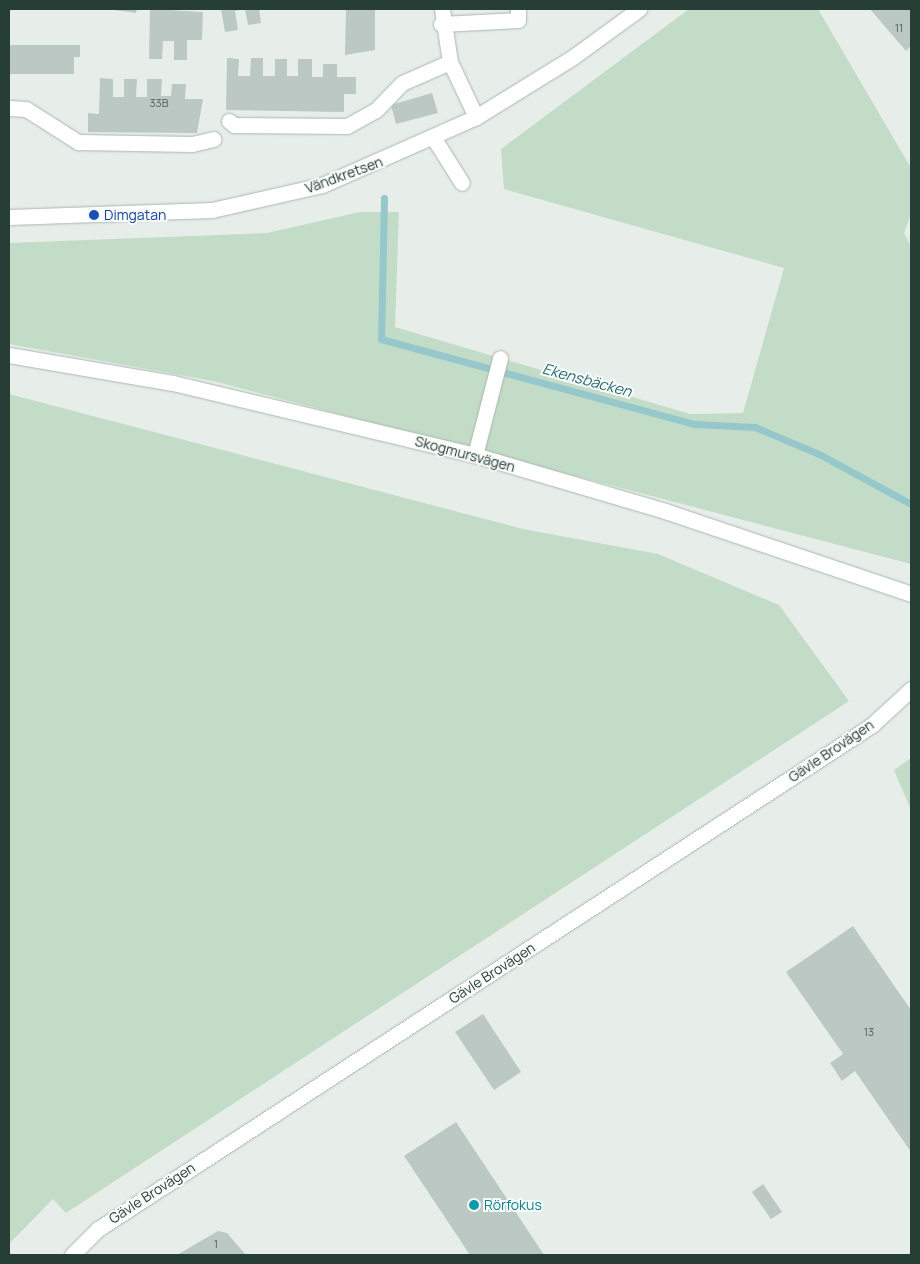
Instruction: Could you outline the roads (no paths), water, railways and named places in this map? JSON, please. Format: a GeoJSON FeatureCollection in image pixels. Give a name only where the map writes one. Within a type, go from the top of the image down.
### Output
{"type":"FeatureCollection","features":[{"type":"Feature","properties":{"kind":"street"},"geometry":{"type":"LineString","coordinates":[[476,117],[450,62],[442,16],[518,20],[518,9]]}},
{"type":"Feature","properties":{"kind":"street","name":"Vändkretsen"},"geometry":{"type":"LineString","coordinates":[[9,217],[212,210],[273,199],[378,164],[476,117],[573,57],[639,9]]}},
{"type":"Feature","properties":{"kind":"street"},"geometry":{"type":"LineString","coordinates":[[229,121],[234,125],[348,126],[376,110],[402,83],[450,62]]}},
{"type":"Feature","properties":{"kind":"street"},"geometry":{"type":"LineString","coordinates":[[9,108],[26,109],[78,142],[192,144],[213,139]]}},
{"type":"Feature","properties":{"kind":"street"},"geometry":{"type":"LineString","coordinates":[[433,137],[462,182]]}},
{"type":"Feature","properties":{"kind":"street","name":"Skogmursvägen"},"geometry":{"type":"LineString","coordinates":[[9,355],[173,383],[475,455],[665,510],[911,594]]}},
{"type":"Feature","properties":{"kind":"street"},"geometry":{"type":"LineString","coordinates":[[475,455],[500,358]]}},
{"type":"Feature","properties":{"kind":"street","name":"Gävle Brovägen"},"geometry":{"type":"LineString","coordinates":[[72,1255],[98,1229],[872,725],[911,690]]}},
{"type":"Feature","properties":{"kind":"waterway","name":"Ekensbäcken"},"geometry":{"type":"LineString","coordinates":[[384,198],[381,339],[694,424],[755,427],[819,454],[911,504]]}},
{"type":"Feature","properties":{"kind":"place","name":"Dimgatan"},"geometry":{"type":"Point","coordinates":[94,215]}},
{"type":"Feature","properties":{"kind":"place","name":"Rörfokus"},"geometry":{"type":"Point","coordinates":[474,1205]}}]}
